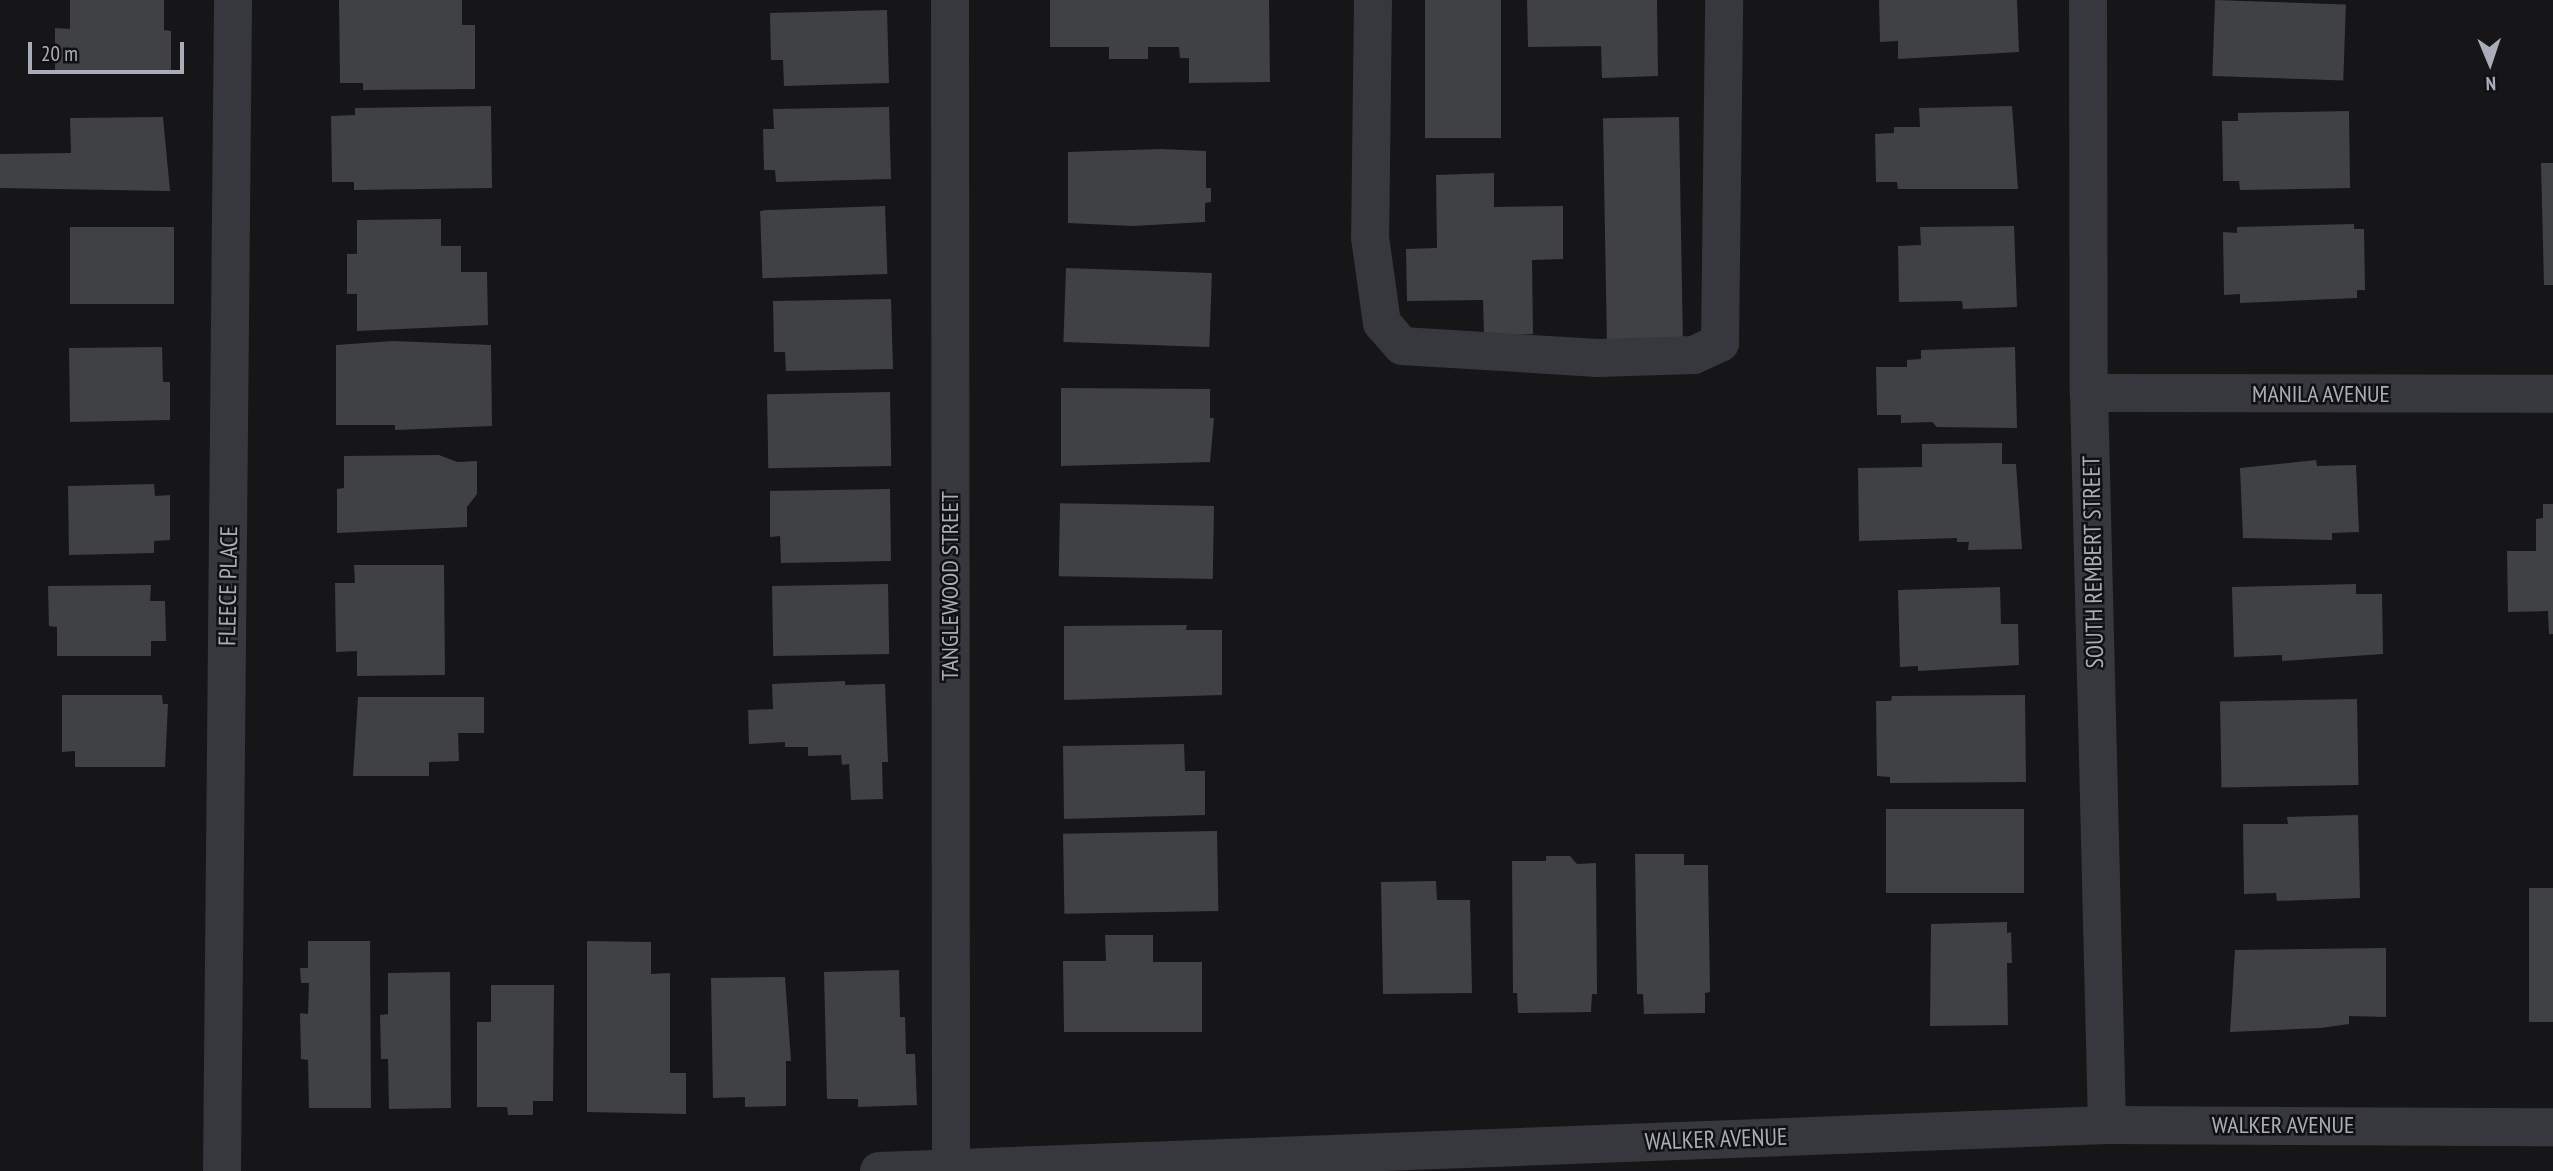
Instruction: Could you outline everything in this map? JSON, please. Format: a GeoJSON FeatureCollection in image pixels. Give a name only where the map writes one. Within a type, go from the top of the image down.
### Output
{"type":"FeatureCollection","features":[{"type":"Feature","properties":{"kind":"street","name":"FLEECE PLACE"},"geometry":{"type":"LineString","coordinates":[[222,1171],[233,0]]}},
{"type":"Feature","properties":{"kind":"street","name":"TANGLEWOOD STREET"},"geometry":{"type":"LineString","coordinates":[[950,0],[951,1169]]}},
{"type":"Feature","properties":{"kind":"street"},"geometry":{"type":"LineString","coordinates":[[1373,0],[1370,237],[1382,323],[1402,346],[1598,358],[1693,355],[1720,343],[1724,0]]}},
{"type":"Feature","properties":{"kind":"street","name":"SOUTH REMBERT STREET"},"geometry":{"type":"LineString","coordinates":[[2088,0],[2089,393],[2107,1125]]}},
{"type":"Feature","properties":{"kind":"street","name":"MANILA AVENUE"},"geometry":{"type":"LineString","coordinates":[[2089,393],[2553,394]]}},
{"type":"Feature","properties":{"kind":"street","name":"WALKER AVENUE"},"geometry":{"type":"LineString","coordinates":[[879,1171],[2107,1125],[2553,1126]]}},
{"type":"Feature","properties":{"kind":"building"},"geometry":{"type":"Polygon","coordinates":[[[70,0],[164,0],[164,30],[171,31],[171,73],[55,72],[55,28],[70,29],[70,0]]]}},
{"type":"Feature","properties":{"kind":"building"},"geometry":{"type":"Polygon","coordinates":[[[339,0],[462,0],[462,25],[475,25],[475,89],[363,90],[363,83],[340,83],[339,0]]]}},
{"type":"Feature","properties":{"kind":"building"},"geometry":{"type":"Polygon","coordinates":[[[1050,0],[1269,0],[1270,82],[1189,83],[1189,58],[1180,58],[1179,47],[1148,47],[1148,59],[1109,59],[1109,47],[1050,47],[1050,0]]]}},
{"type":"Feature","properties":{"kind":"building"},"geometry":{"type":"Polygon","coordinates":[[[1425,0],[1501,0],[1501,138],[1425,138],[1425,0]]]}},
{"type":"Feature","properties":{"kind":"building"},"geometry":{"type":"Polygon","coordinates":[[[1527,0],[1657,0],[1658,76],[1602,78],[1601,46],[1528,47],[1527,0]]]}},
{"type":"Feature","properties":{"kind":"building"},"geometry":{"type":"Polygon","coordinates":[[[1879,0],[2017,0],[2019,52],[1898,59],[1898,41],[1880,42],[1879,0]]]}},
{"type":"Feature","properties":{"kind":"building"},"geometry":{"type":"Polygon","coordinates":[[[2215,0],[2346,5],[2343,81],[2212,76],[2215,0]]]}},
{"type":"Feature","properties":{"kind":"building"},"geometry":{"type":"Polygon","coordinates":[[[887,10],[889,83],[784,86],[783,60],[771,60],[770,13],[887,10]]]}},
{"type":"Feature","properties":{"kind":"building"},"geometry":{"type":"Polygon","coordinates":[[[491,106],[492,188],[354,190],[354,182],[332,182],[331,116],[355,115],[355,108],[491,106]]]}},
{"type":"Feature","properties":{"kind":"building"},"geometry":{"type":"Polygon","coordinates":[[[2012,106],[2018,189],[1898,189],[1897,182],[1876,182],[1875,134],[1894,133],[1894,127],[1920,127],[1919,108],[2012,106]]]}},
{"type":"Feature","properties":{"kind":"building"},"geometry":{"type":"Polygon","coordinates":[[[889,107],[891,179],[776,182],[775,170],[764,170],[763,129],[774,129],[773,109],[889,107]]]}},
{"type":"Feature","properties":{"kind":"building"},"geometry":{"type":"Polygon","coordinates":[[[2349,111],[2350,188],[2240,190],[2239,181],[2223,181],[2222,121],[2238,121],[2238,113],[2349,111]]]}},
{"type":"Feature","properties":{"kind":"building"},"geometry":{"type":"Polygon","coordinates":[[[163,117],[170,191],[0,188],[0,154],[71,153],[70,118],[163,117]]]}},
{"type":"Feature","properties":{"kind":"building"},"geometry":{"type":"Polygon","coordinates":[[[1679,117],[1683,342],[1607,343],[1603,118],[1679,117]]]}},
{"type":"Feature","properties":{"kind":"building"},"geometry":{"type":"Polygon","coordinates":[[[1161,149],[1206,151],[1206,188],[1211,188],[1211,202],[1205,203],[1205,222],[1133,226],[1068,223],[1068,152],[1161,149]]]}},
{"type":"Feature","properties":{"kind":"building"},"geometry":{"type":"Polygon","coordinates":[[[2541,163],[2553,163],[2553,285],[2544,285],[2541,163]]]}},
{"type":"Feature","properties":{"kind":"building"},"geometry":{"type":"Polygon","coordinates":[[[1494,173],[1494,207],[1563,206],[1563,259],[1532,260],[1533,334],[1484,335],[1483,300],[1407,301],[1406,249],[1437,248],[1436,175],[1494,173]]]}},
{"type":"Feature","properties":{"kind":"building"},"geometry":{"type":"Polygon","coordinates":[[[885,206],[887,274],[762,278],[760,210],[885,206]]]}},
{"type":"Feature","properties":{"kind":"building"},"geometry":{"type":"Polygon","coordinates":[[[441,219],[441,246],[461,246],[461,272],[487,272],[488,325],[357,331],[357,294],[347,294],[347,254],[357,254],[357,220],[441,219]]]}},
{"type":"Feature","properties":{"kind":"building"},"geometry":{"type":"Polygon","coordinates":[[[2354,224],[2354,229],[2364,229],[2365,290],[2357,290],[2357,298],[2240,303],[2240,294],[2224,295],[2223,232],[2237,233],[2237,227],[2354,224]]]}},
{"type":"Feature","properties":{"kind":"building"},"geometry":{"type":"Polygon","coordinates":[[[2014,226],[2017,307],[1963,309],[1962,301],[1899,302],[1898,246],[1921,245],[1920,227],[2014,226]]]}},
{"type":"Feature","properties":{"kind":"building"},"geometry":{"type":"Polygon","coordinates":[[[70,227],[174,227],[174,304],[70,304],[70,227]]]}},
{"type":"Feature","properties":{"kind":"building"},"geometry":{"type":"Polygon","coordinates":[[[1066,268],[1212,273],[1209,347],[1063,342],[1066,268]]]}},
{"type":"Feature","properties":{"kind":"building"},"geometry":{"type":"Polygon","coordinates":[[[891,299],[893,369],[786,371],[785,352],[774,352],[773,301],[891,299]]]}},
{"type":"Feature","properties":{"kind":"building"},"geometry":{"type":"Polygon","coordinates":[[[393,341],[491,345],[492,426],[395,430],[395,425],[336,425],[336,345],[393,341]]]}},
{"type":"Feature","properties":{"kind":"building"},"geometry":{"type":"Polygon","coordinates":[[[162,347],[163,382],[170,382],[170,420],[70,422],[69,348],[162,347]]]}},
{"type":"Feature","properties":{"kind":"building"},"geometry":{"type":"Polygon","coordinates":[[[2015,347],[2017,428],[1937,427],[1932,422],[1901,423],[1901,415],[1877,415],[1876,367],[1907,367],[1907,360],[1921,359],[1921,350],[2015,347]]]}},
{"type":"Feature","properties":{"kind":"building"},"geometry":{"type":"Polygon","coordinates":[[[1061,388],[1210,389],[1210,418],[1214,418],[1210,462],[1061,466],[1061,388]]]}},
{"type":"Feature","properties":{"kind":"building"},"geometry":{"type":"Polygon","coordinates":[[[890,392],[891,466],[768,468],[767,394],[890,392]]]}},
{"type":"Feature","properties":{"kind":"building"},"geometry":{"type":"Polygon","coordinates":[[[2002,443],[2002,464],[2016,464],[2022,549],[1968,550],[1969,542],[1957,542],[1957,538],[1859,541],[1858,468],[1922,467],[1922,444],[2002,443]]]}},
{"type":"Feature","properties":{"kind":"building"},"geometry":{"type":"Polygon","coordinates":[[[439,455],[457,462],[477,461],[477,494],[467,507],[467,527],[337,533],[337,489],[344,488],[344,456],[439,455]]]}},
{"type":"Feature","properties":{"kind":"building"},"geometry":{"type":"Polygon","coordinates":[[[2316,460],[2317,466],[2356,465],[2359,532],[2332,533],[2332,540],[2243,538],[2240,468],[2316,460]]]}},
{"type":"Feature","properties":{"kind":"building"},"geometry":{"type":"Polygon","coordinates":[[[154,484],[155,496],[170,495],[170,540],[154,541],[154,553],[69,555],[68,486],[154,484]]]}},
{"type":"Feature","properties":{"kind":"building"},"geometry":{"type":"Polygon","coordinates":[[[890,489],[891,561],[781,563],[780,536],[770,537],[770,491],[890,489]]]}},
{"type":"Feature","properties":{"kind":"building"},"geometry":{"type":"Polygon","coordinates":[[[1060,503],[1214,506],[1213,579],[1059,576],[1060,503]]]}},
{"type":"Feature","properties":{"kind":"building"},"geometry":{"type":"Polygon","coordinates":[[[2543,504],[2553,504],[2553,634],[2549,634],[2548,611],[2508,612],[2507,551],[2536,551],[2536,519],[2543,518],[2543,504]]]}},
{"type":"Feature","properties":{"kind":"building"},"geometry":{"type":"Polygon","coordinates":[[[354,565],[444,565],[445,675],[357,676],[357,651],[336,652],[335,583],[355,583],[354,565]]]}},
{"type":"Feature","properties":{"kind":"building"},"geometry":{"type":"Polygon","coordinates":[[[888,584],[889,654],[773,656],[772,586],[888,584]]]}},
{"type":"Feature","properties":{"kind":"building"},"geometry":{"type":"Polygon","coordinates":[[[2356,584],[2356,594],[2382,594],[2383,654],[2282,661],[2282,655],[2234,657],[2232,587],[2356,584]]]}},
{"type":"Feature","properties":{"kind":"building"},"geometry":{"type":"Polygon","coordinates":[[[151,585],[150,601],[165,601],[166,641],[151,641],[151,656],[57,656],[57,627],[49,626],[48,586],[151,585]]]}},
{"type":"Feature","properties":{"kind":"building"},"geometry":{"type":"Polygon","coordinates":[[[2000,587],[2001,624],[2018,624],[2019,665],[1918,671],[1918,666],[1900,667],[1898,590],[2000,587]]]}},
{"type":"Feature","properties":{"kind":"building"},"geometry":{"type":"Polygon","coordinates":[[[1187,625],[1186,630],[1222,630],[1222,695],[1064,700],[1064,626],[1187,625]]]}},
{"type":"Feature","properties":{"kind":"building"},"geometry":{"type":"Polygon","coordinates":[[[845,681],[845,685],[885,684],[888,762],[882,762],[883,799],[851,800],[849,764],[842,765],[841,755],[808,756],[808,747],[785,747],[785,742],[749,744],[748,710],[773,709],[772,684],[845,681]]]}},
{"type":"Feature","properties":{"kind":"building"},"geometry":{"type":"Polygon","coordinates":[[[62,695],[162,695],[163,704],[168,704],[165,767],[75,767],[75,751],[62,752],[62,695]]]}},
{"type":"Feature","properties":{"kind":"building"},"geometry":{"type":"Polygon","coordinates":[[[2025,695],[2026,782],[1890,783],[1890,777],[1877,776],[1876,701],[1891,701],[1892,696],[2025,695]]]}},
{"type":"Feature","properties":{"kind":"building"},"geometry":{"type":"Polygon","coordinates":[[[358,697],[484,697],[484,733],[458,733],[459,761],[429,762],[429,776],[353,776],[358,697]]]}},
{"type":"Feature","properties":{"kind":"building"},"geometry":{"type":"Polygon","coordinates":[[[2357,699],[2359,785],[2222,787],[2220,701],[2357,699]]]}},
{"type":"Feature","properties":{"kind":"building"},"geometry":{"type":"Polygon","coordinates":[[[1184,744],[1185,771],[1205,771],[1205,815],[1064,819],[1063,746],[1184,744]]]}},
{"type":"Feature","properties":{"kind":"building"},"geometry":{"type":"Polygon","coordinates":[[[1886,809],[2024,809],[2024,893],[1886,893],[1886,809]]]}},
{"type":"Feature","properties":{"kind":"building"},"geometry":{"type":"Polygon","coordinates":[[[2358,815],[2360,898],[2277,901],[2276,893],[2244,894],[2243,824],[2288,824],[2287,817],[2358,815]]]}},
{"type":"Feature","properties":{"kind":"building"},"geometry":{"type":"Polygon","coordinates":[[[1217,831],[1218,911],[1064,914],[1063,834],[1217,831]]]}},
{"type":"Feature","properties":{"kind":"building"},"geometry":{"type":"Polygon","coordinates":[[[1635,854],[1684,854],[1684,865],[1708,865],[1710,992],[1705,993],[1705,1013],[1644,1014],[1643,994],[1637,994],[1635,854]]]}},
{"type":"Feature","properties":{"kind":"building"},"geometry":{"type":"Polygon","coordinates":[[[1546,856],[1570,856],[1577,864],[1596,863],[1597,994],[1592,994],[1591,1012],[1518,1013],[1517,993],[1513,993],[1512,861],[1546,861],[1546,856]]]}},
{"type":"Feature","properties":{"kind":"building"},"geometry":{"type":"Polygon","coordinates":[[[1436,881],[1437,900],[1470,900],[1472,993],[1383,994],[1381,882],[1436,881]]]}},
{"type":"Feature","properties":{"kind":"building"},"geometry":{"type":"Polygon","coordinates":[[[2529,888],[2553,888],[2553,1022],[2529,1022],[2529,888]]]}},
{"type":"Feature","properties":{"kind":"building"},"geometry":{"type":"Polygon","coordinates":[[[2007,922],[2007,933],[2011,932],[2012,963],[2007,963],[2008,1025],[1930,1026],[1931,924],[2007,922]]]}},
{"type":"Feature","properties":{"kind":"building"},"geometry":{"type":"Polygon","coordinates":[[[1105,935],[1153,935],[1153,962],[1202,962],[1202,1032],[1064,1032],[1063,961],[1106,961],[1105,935]]]}},
{"type":"Feature","properties":{"kind":"building"},"geometry":{"type":"Polygon","coordinates":[[[308,941],[370,941],[371,1108],[309,1108],[308,1060],[301,1059],[300,1013],[308,1014],[309,983],[301,983],[300,968],[308,968],[308,941]]]}},
{"type":"Feature","properties":{"kind":"building"},"geometry":{"type":"Polygon","coordinates":[[[587,941],[651,942],[651,974],[670,973],[670,1073],[686,1073],[686,1114],[587,1112],[587,941]]]}},
{"type":"Feature","properties":{"kind":"building"},"geometry":{"type":"Polygon","coordinates":[[[2386,948],[2386,1017],[2349,1016],[2349,1024],[2321,1028],[2230,1032],[2235,950],[2386,948]]]}},
{"type":"Feature","properties":{"kind":"building"},"geometry":{"type":"Polygon","coordinates":[[[899,970],[900,1017],[905,1017],[906,1054],[915,1054],[917,1105],[858,1107],[858,1099],[827,1099],[824,972],[899,970]]]}},
{"type":"Feature","properties":{"kind":"building"},"geometry":{"type":"Polygon","coordinates":[[[450,972],[451,1108],[389,1109],[388,1059],[381,1059],[380,1015],[388,1014],[388,973],[450,972]]]}},
{"type":"Feature","properties":{"kind":"building"},"geometry":{"type":"Polygon","coordinates":[[[785,977],[791,1061],[786,1061],[786,1106],[745,1107],[745,1097],[713,1098],[711,978],[785,977]]]}},
{"type":"Feature","properties":{"kind":"building"},"geometry":{"type":"Polygon","coordinates":[[[491,985],[554,985],[553,1101],[533,1101],[533,1115],[508,1115],[507,1107],[477,1107],[477,1022],[491,1022],[491,985]]]}}]}
